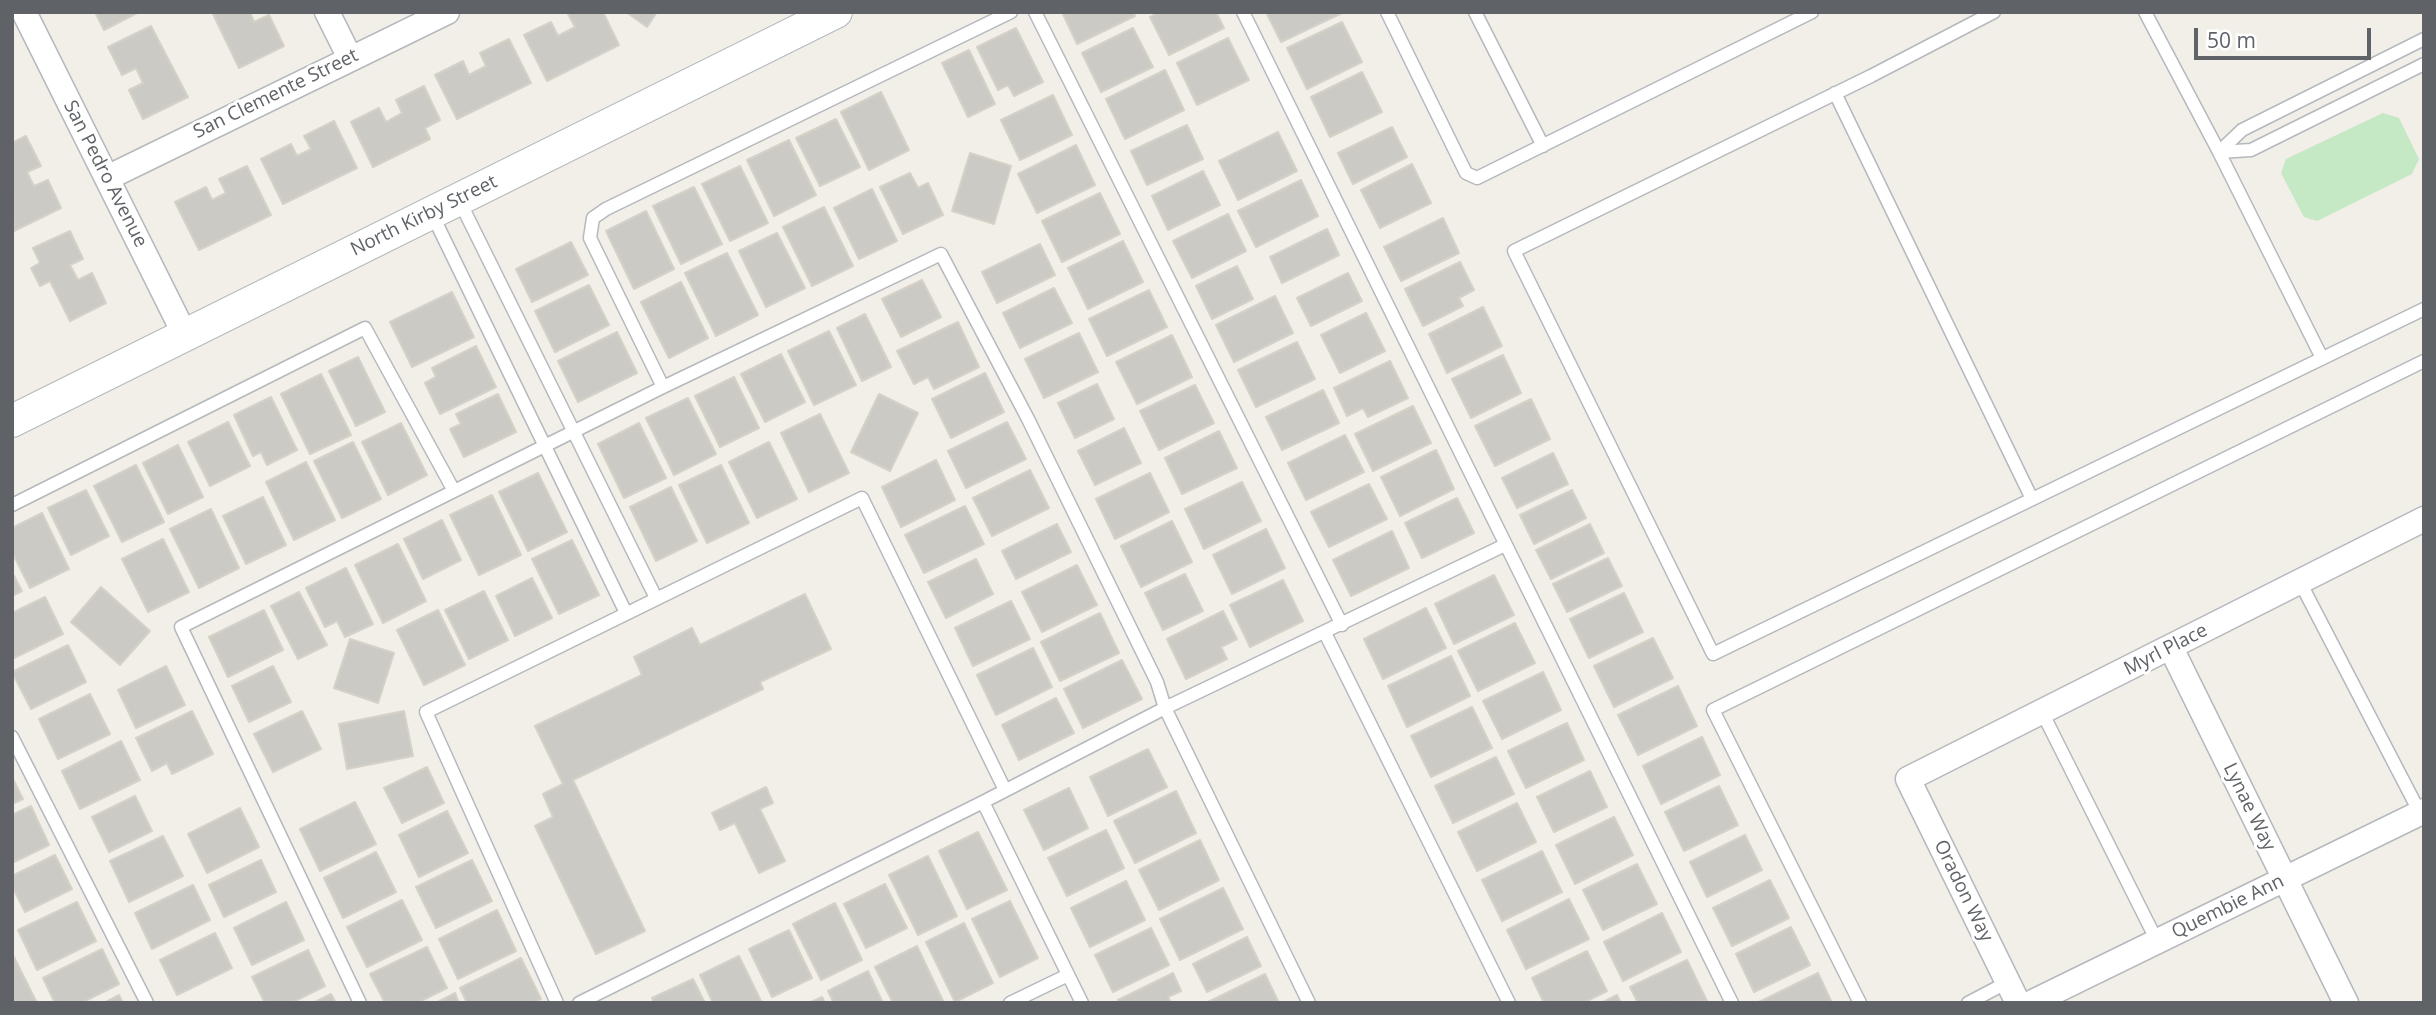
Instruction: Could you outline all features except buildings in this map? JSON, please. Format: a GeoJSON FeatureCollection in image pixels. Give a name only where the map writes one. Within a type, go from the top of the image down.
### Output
{"type":"FeatureCollection","features":[{"type":"Feature","properties":{"kind":"street","name":"San Pedro Avenue"},"geometry":{"type":"LineString","coordinates":[[24,12],[185,335]]}},
{"type":"Feature","properties":{"kind":"street"},"geometry":{"type":"LineString","coordinates":[[327,12],[350,58]]}},
{"type":"Feature","properties":{"kind":"street","name":"San Clemente Street"},"geometry":{"type":"LineString","coordinates":[[107,178],[447,12]]}},
{"type":"Feature","properties":{"kind":"street","name":"North Kirby Street"},"geometry":{"type":"LineString","coordinates":[[12,421],[835,12]]}},
{"type":"Feature","properties":{"kind":"street","name":"Myrl Place"},"geometry":{"type":"LineString","coordinates":[[1908,779],[2424,519]]}},
{"type":"Feature","properties":{"kind":"street","name":"Lynae Way"},"geometry":{"type":"LineString","coordinates":[[2171,648],[2346,1003]]}},
{"type":"Feature","properties":{"kind":"street","name":"Oradon Way"},"geometry":{"type":"LineString","coordinates":[[1908,779],[2013,993]]}},
{"type":"Feature","properties":{"kind":"street","name":"Quembie Ann"},"geometry":{"type":"LineString","coordinates":[[2031,1003],[2422,812]]}},
{"type":"Feature","properties":{"kind":"lane"},"geometry":{"type":"LineString","coordinates":[[663,387],[590,238],[593,218],[606,209],[1011,12]]}},
{"type":"Feature","properties":{"kind":"lane"},"geometry":{"type":"LineString","coordinates":[[1035,12],[1342,625]]}},
{"type":"Feature","properties":{"kind":"lane"},"geometry":{"type":"LineString","coordinates":[[1243,12],[1732,1003]]}},
{"type":"Feature","properties":{"kind":"lane"},"geometry":{"type":"LineString","coordinates":[[1387,12],[1466,173],[1472,177],[1483,176],[1812,12]]}},
{"type":"Feature","properties":{"kind":"lane"},"geometry":{"type":"LineString","coordinates":[[1475,12],[1543,146]]}},
{"type":"Feature","properties":{"kind":"lane"},"geometry":{"type":"LineString","coordinates":[[1994,12],[1514,251],[1713,654],[2424,309]]}},
{"type":"Feature","properties":{"kind":"lane"},"geometry":{"type":"LineString","coordinates":[[2145,12],[2219,152],[2322,358]]}},
{"type":"Feature","properties":{"kind":"lane"},"geometry":{"type":"LineString","coordinates":[[2219,152],[2242,130],[2424,39]]}},
{"type":"Feature","properties":{"kind":"lane"},"geometry":{"type":"LineString","coordinates":[[2374,64],[2384,84]]}},
{"type":"Feature","properties":{"kind":"lane"},"geometry":{"type":"LineString","coordinates":[[2219,152],[2251,150],[2424,64]]}},
{"type":"Feature","properties":{"kind":"lane"},"geometry":{"type":"LineString","coordinates":[[1835,93],[2032,499]]}},
{"type":"Feature","properties":{"kind":"lane"},"geometry":{"type":"LineString","coordinates":[[444,205],[573,432],[656,598]]}},
{"type":"Feature","properties":{"kind":"lane"},"geometry":{"type":"LineString","coordinates":[[444,205],[545,447],[626,612]]}},
{"type":"Feature","properties":{"kind":"lane"},"geometry":{"type":"LineString","coordinates":[[360,1003],[181,628],[663,387],[942,254],[1034,431],[1157,682],[1165,708],[1309,1003]]}},
{"type":"Feature","properties":{"kind":"lane"},"geometry":{"type":"LineString","coordinates":[[12,505],[365,328],[454,491]]}},
{"type":"Feature","properties":{"kind":"lane"},"geometry":{"type":"LineString","coordinates":[[1860,1003],[1713,710],[2424,361]]}},
{"type":"Feature","properties":{"kind":"lane"},"geometry":{"type":"LineString","coordinates":[[557,1003],[426,712],[862,498],[1005,790]]}},
{"type":"Feature","properties":{"kind":"lane"},"geometry":{"type":"LineString","coordinates":[[579,1003],[983,802],[1165,708],[1505,545]]}},
{"type":"Feature","properties":{"kind":"lane"},"geometry":{"type":"LineString","coordinates":[[2300,582],[2422,812]]}},
{"type":"Feature","properties":{"kind":"lane"},"geometry":{"type":"LineString","coordinates":[[1325,633],[1508,1003]]}},
{"type":"Feature","properties":{"kind":"lane"},"geometry":{"type":"LineString","coordinates":[[2042,712],[2157,941]]}},
{"type":"Feature","properties":{"kind":"lane"},"geometry":{"type":"LineString","coordinates":[[12,737],[148,1003]]}},
{"type":"Feature","properties":{"kind":"lane"},"geometry":{"type":"LineString","coordinates":[[983,802],[1082,1003]]}},
{"type":"Feature","properties":{"kind":"lane"},"geometry":{"type":"LineString","coordinates":[[1010,1003],[1068,975]]}},
{"type":"Feature","properties":{"kind":"lane"},"geometry":{"type":"LineString","coordinates":[[1968,1003],[2013,993]]}},
{"type":"Feature","properties":{"kind":"green space"},"geometry":{"type":"Polygon","coordinates":[[[2383,113],[2399,118],[2419,159],[2412,174],[2317,221],[2304,217],[2281,173],[2286,159],[2383,113]]]}}]}
